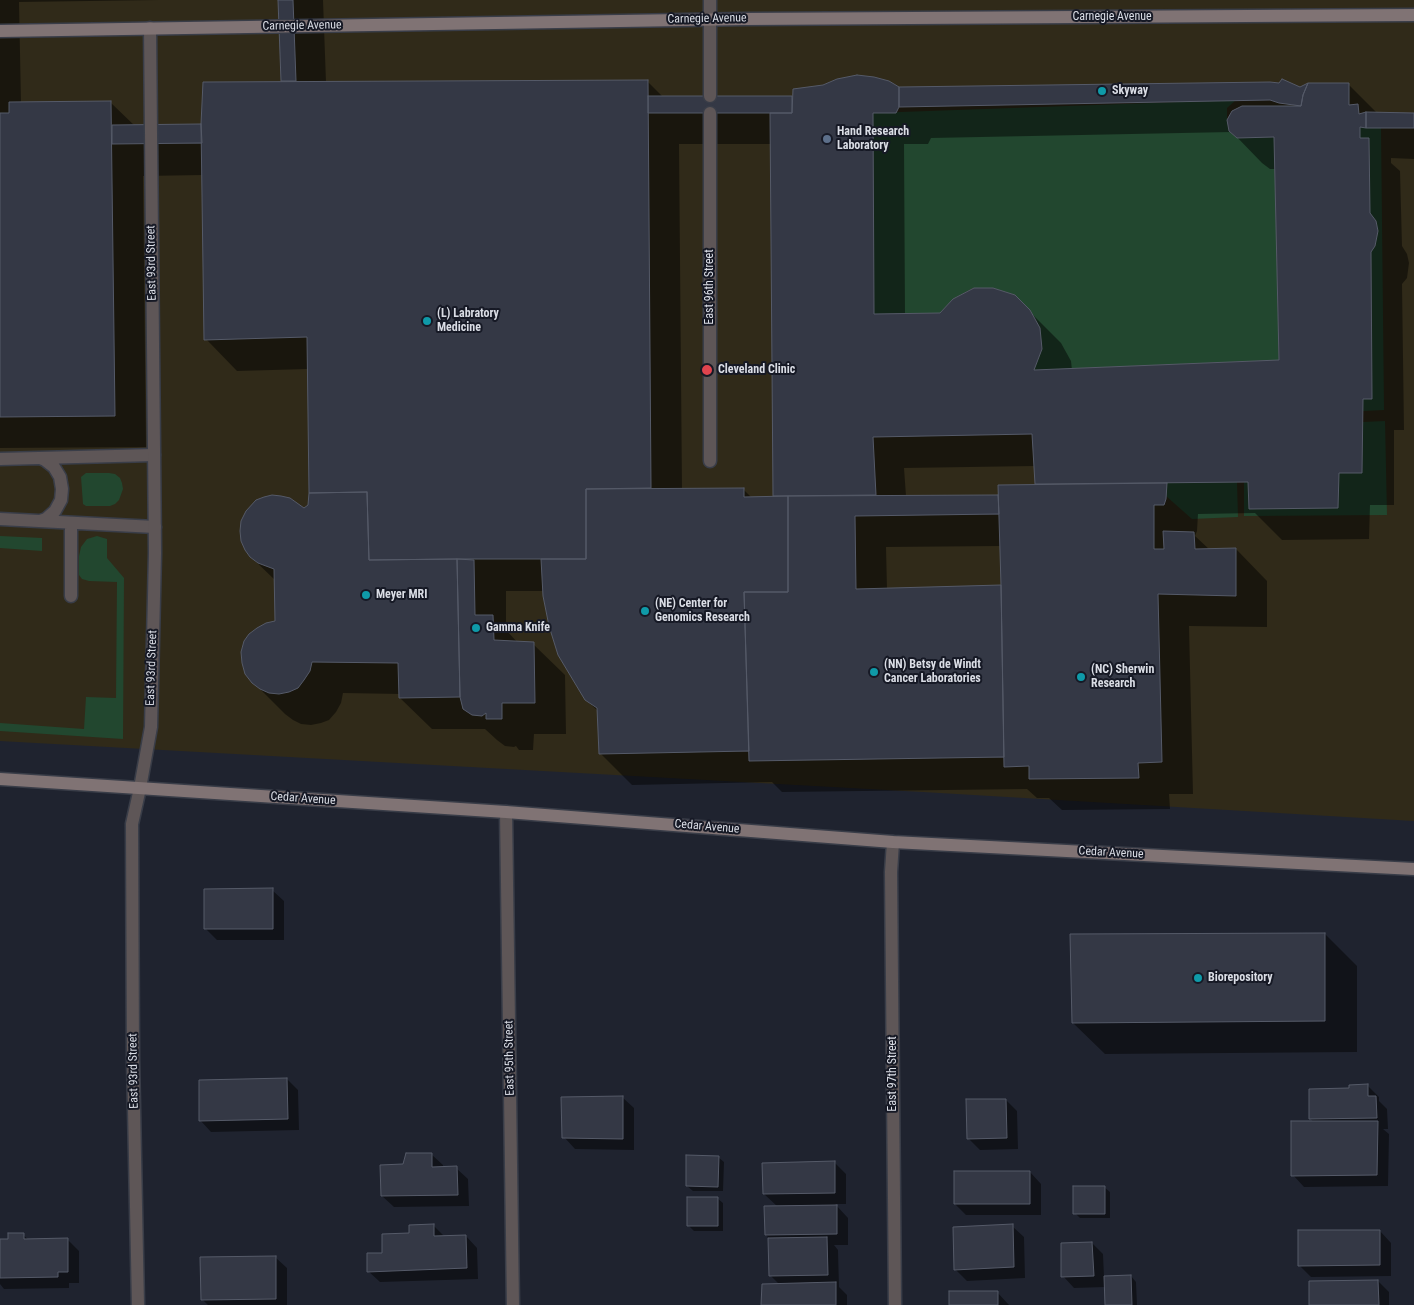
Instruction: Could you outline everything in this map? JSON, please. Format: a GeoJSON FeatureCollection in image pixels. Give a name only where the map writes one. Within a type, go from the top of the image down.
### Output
{"type":"FeatureCollection","features":[{"type":"Feature","properties":{"kind":"street"},"geometry":{"type":"LineString","coordinates":[[710,0],[710,96]]}},
{"type":"Feature","properties":{"kind":"street","name":"Carnegie Avenue"},"geometry":{"type":"LineString","coordinates":[[0,31],[709,19],[1414,15]]}},
{"type":"Feature","properties":{"kind":"street","name":"East 93rd Street"},"geometry":{"type":"LineString","coordinates":[[138,1305],[133,1059],[132,824],[151,727],[155,527],[150,28]]}},
{"type":"Feature","properties":{"kind":"street","name":"East 96th Street"},"geometry":{"type":"LineString","coordinates":[[710,113],[710,461]]}},
{"type":"Feature","properties":{"kind":"street"},"geometry":{"type":"LineString","coordinates":[[0,459],[154,455]]}},
{"type":"Feature","properties":{"kind":"street"},"geometry":{"type":"LineString","coordinates":[[40,458],[54,467],[60,478],[62,489],[61,500],[55,510],[46,519],[40,521]]}},
{"type":"Feature","properties":{"kind":"street"},"geometry":{"type":"LineString","coordinates":[[0,519],[155,527]]}},
{"type":"Feature","properties":{"kind":"street"},"geometry":{"type":"LineString","coordinates":[[71,523],[71,596]]}},
{"type":"Feature","properties":{"kind":"street","name":"Cedar Avenue"},"geometry":{"type":"LineString","coordinates":[[0,779],[506,812],[893,842],[1414,869]]}},
{"type":"Feature","properties":{"kind":"street","name":"East 95th Street"},"geometry":{"type":"LineString","coordinates":[[506,812],[513,1305]]}},
{"type":"Feature","properties":{"kind":"street","name":"East 97th Street"},"geometry":{"type":"LineString","coordinates":[[893,842],[891,882],[895,1305]]}},
{"type":"Feature","properties":{"kind":"shaded area","name":"Cleveland Clinic"},"geometry":{"type":"Polygon","coordinates":[[[0,0],[1414,0],[1414,821],[0,741],[0,0]]]}},
{"type":"Feature","properties":{"kind":"green space"},"geometry":{"type":"Polygon","coordinates":[[[1236,100],[1227,108],[1229,131],[1237,138],[1274,137],[1279,360],[1034,370],[1042,349],[1040,328],[1030,310],[1015,295],[993,288],[973,288],[953,299],[940,313],[874,314],[873,113],[1236,100]]]}},
{"type":"Feature","properties":{"kind":"green space"},"geometry":{"type":"Polygon","coordinates":[[[1360,127],[1381,128],[1384,410],[1363,411],[1363,399],[1372,399],[1371,252],[1375,246],[1378,231],[1376,221],[1370,213],[1369,138],[1360,138],[1360,127]]]}},
{"type":"Feature","properties":{"kind":"green space"},"geometry":{"type":"Polygon","coordinates":[[[1385,421],[1387,515],[1244,516],[1244,482],[1248,482],[1249,509],[1338,508],[1339,473],[1362,473],[1363,422],[1385,421]]]}},
{"type":"Feature","properties":{"kind":"green space"},"geometry":{"type":"Polygon","coordinates":[[[86,473],[109,473],[115,474],[120,478],[123,489],[119,500],[110,506],[86,506],[83,504],[81,477],[86,473]]]}},
{"type":"Feature","properties":{"kind":"green space"},"geometry":{"type":"Polygon","coordinates":[[[1237,482],[1238,517],[1192,519],[1166,496],[1167,483],[1237,482]]]}},
{"type":"Feature","properties":{"kind":"green space"},"geometry":{"type":"Polygon","coordinates":[[[0,536],[42,538],[42,551],[0,548],[0,536]]]}},
{"type":"Feature","properties":{"kind":"green space"},"geometry":{"type":"Polygon","coordinates":[[[97,536],[107,539],[107,558],[124,578],[123,739],[0,731],[0,723],[84,729],[86,697],[116,698],[117,582],[89,581],[82,579],[79,575],[81,547],[87,539],[97,536]]]}},
{"type":"Feature","properties":{"kind":"building"},"geometry":{"type":"Polygon","coordinates":[[[278,0],[293,0],[296,81],[281,81],[278,0]]]}},
{"type":"Feature","properties":{"kind":"building"},"geometry":{"type":"Polygon","coordinates":[[[857,75],[889,81],[899,87],[899,107],[896,113],[873,113],[874,314],[940,313],[953,299],[974,288],[993,288],[1015,295],[1030,310],[1040,328],[1042,349],[1034,370],[1279,360],[1274,137],[1237,138],[1229,131],[1227,120],[1232,111],[1242,106],[1301,106],[1308,83],[1349,83],[1349,105],[1358,104],[1359,114],[1366,112],[1366,128],[1360,127],[1360,138],[1369,138],[1370,213],[1376,221],[1378,231],[1375,246],[1371,252],[1372,399],[1363,399],[1362,473],[1339,473],[1338,508],[1249,509],[1248,482],[1035,484],[1032,434],[873,437],[876,495],[773,496],[770,113],[792,113],[793,89],[823,85],[837,79],[857,75]]]}},
{"type":"Feature","properties":{"kind":"building","name":"Skyway"},"geometry":{"type":"Polygon","coordinates":[[[1282,79],[1300,87],[1308,83],[1301,106],[1270,100],[899,107],[899,87],[1279,83],[1282,79]]]}},
{"type":"Feature","properties":{"kind":"building","name":"(L) Labratory Medicine"},"geometry":{"type":"Polygon","coordinates":[[[648,80],[651,488],[586,489],[586,559],[369,560],[367,492],[309,493],[307,337],[204,340],[201,124],[203,82],[648,80]]]}},
{"type":"Feature","properties":{"kind":"building"},"geometry":{"type":"Polygon","coordinates":[[[648,96],[792,96],[792,113],[648,113],[648,96]]]}},
{"type":"Feature","properties":{"kind":"building"},"geometry":{"type":"Polygon","coordinates":[[[111,101],[115,416],[0,417],[0,113],[9,113],[9,102],[111,101]]]}},
{"type":"Feature","properties":{"kind":"building"},"geometry":{"type":"Polygon","coordinates":[[[1366,112],[1414,113],[1414,128],[1366,128],[1366,112]]]}},
{"type":"Feature","properties":{"kind":"building"},"geometry":{"type":"Polygon","coordinates":[[[201,124],[202,143],[112,144],[112,125],[201,124]]]}},
{"type":"Feature","properties":{"kind":"building","name":"(NC) Sherwin Research"},"geometry":{"type":"Polygon","coordinates":[[[1167,483],[1164,505],[1154,505],[1154,549],[1164,549],[1163,531],[1194,532],[1195,549],[1236,548],[1236,596],[1158,594],[1162,762],[1138,763],[1139,778],[1029,779],[1029,766],[1004,767],[998,485],[1167,483]]]}},
{"type":"Feature","properties":{"kind":"building","name":"(NE) Center for Genomics Research"},"geometry":{"type":"Polygon","coordinates":[[[744,488],[744,497],[788,496],[788,592],[744,592],[749,751],[599,754],[597,708],[585,700],[558,655],[549,626],[543,596],[541,559],[586,559],[586,489],[744,488]]]}},
{"type":"Feature","properties":{"kind":"building","name":"Meyer MRI"},"geometry":{"type":"Polygon","coordinates":[[[367,492],[369,560],[457,559],[460,697],[399,698],[398,663],[312,662],[310,671],[298,688],[279,694],[269,693],[260,689],[245,674],[241,652],[244,641],[257,628],[275,621],[274,569],[258,563],[250,557],[241,541],[241,521],[246,511],[256,500],[272,495],[290,498],[304,508],[308,505],[309,493],[367,492]]]}},
{"type":"Feature","properties":{"kind":"building","name":"(NN) Betsy de Windt Cancer Laboratories"},"geometry":{"type":"Polygon","coordinates":[[[998,495],[999,514],[855,516],[856,589],[1001,585],[1004,757],[749,761],[744,592],[788,592],[788,496],[998,495]]]}},
{"type":"Feature","properties":{"kind":"building","name":"Gamma Knife"},"geometry":{"type":"Polygon","coordinates":[[[457,559],[474,560],[475,615],[493,615],[494,640],[534,642],[535,703],[502,703],[502,719],[486,719],[486,713],[482,716],[472,715],[463,709],[460,697],[457,559]]]}},
{"type":"Feature","properties":{"kind":"building"},"geometry":{"type":"Polygon","coordinates":[[[273,888],[273,929],[204,929],[204,889],[273,888]]]}},
{"type":"Feature","properties":{"kind":"building","name":"Biorepository"},"geometry":{"type":"Polygon","coordinates":[[[1325,933],[1325,1021],[1072,1023],[1070,934],[1325,933]]]}},
{"type":"Feature","properties":{"kind":"building"},"geometry":{"type":"Polygon","coordinates":[[[287,1078],[288,1119],[199,1121],[199,1080],[287,1078]]]}},
{"type":"Feature","properties":{"kind":"building"},"geometry":{"type":"Polygon","coordinates":[[[1368,1084],[1368,1096],[1376,1096],[1377,1118],[1309,1119],[1309,1089],[1349,1088],[1349,1085],[1368,1084]]]}},
{"type":"Feature","properties":{"kind":"building"},"geometry":{"type":"Polygon","coordinates":[[[623,1096],[623,1139],[562,1138],[561,1097],[623,1096]]]}},
{"type":"Feature","properties":{"kind":"building"},"geometry":{"type":"Polygon","coordinates":[[[966,1099],[1006,1099],[1007,1138],[967,1139],[966,1099]]]}},
{"type":"Feature","properties":{"kind":"building"},"geometry":{"type":"Polygon","coordinates":[[[1291,1121],[1378,1121],[1377,1175],[1291,1176],[1291,1121]]]}},
{"type":"Feature","properties":{"kind":"building"},"geometry":{"type":"Polygon","coordinates":[[[406,1153],[432,1153],[432,1167],[457,1166],[458,1195],[381,1196],[380,1165],[403,1164],[406,1153]]]}},
{"type":"Feature","properties":{"kind":"building"},"geometry":{"type":"Polygon","coordinates":[[[686,1155],[719,1156],[718,1187],[686,1186],[686,1155]]]}},
{"type":"Feature","properties":{"kind":"building"},"geometry":{"type":"Polygon","coordinates":[[[835,1161],[835,1193],[763,1194],[762,1163],[835,1161]]]}},
{"type":"Feature","properties":{"kind":"building"},"geometry":{"type":"Polygon","coordinates":[[[954,1171],[1030,1171],[1030,1204],[954,1204],[954,1171]]]}},
{"type":"Feature","properties":{"kind":"building"},"geometry":{"type":"Polygon","coordinates":[[[1073,1186],[1105,1186],[1105,1214],[1073,1214],[1073,1186]]]}},
{"type":"Feature","properties":{"kind":"building"},"geometry":{"type":"Polygon","coordinates":[[[687,1197],[718,1197],[718,1226],[687,1226],[687,1197]]]}},
{"type":"Feature","properties":{"kind":"building"},"geometry":{"type":"Polygon","coordinates":[[[837,1205],[837,1234],[765,1235],[764,1206],[837,1205]]]}},
{"type":"Feature","properties":{"kind":"building"},"geometry":{"type":"Polygon","coordinates":[[[434,1224],[434,1236],[466,1235],[467,1268],[367,1272],[367,1253],[382,1253],[382,1234],[409,1233],[409,1225],[434,1224]]]}},
{"type":"Feature","properties":{"kind":"building"},"geometry":{"type":"Polygon","coordinates":[[[1013,1224],[1014,1267],[954,1270],[953,1227],[1013,1224]]]}},
{"type":"Feature","properties":{"kind":"building"},"geometry":{"type":"Polygon","coordinates":[[[1298,1230],[1380,1230],[1380,1265],[1298,1266],[1298,1230]]]}},
{"type":"Feature","properties":{"kind":"building"},"geometry":{"type":"Polygon","coordinates":[[[8,1233],[24,1233],[24,1239],[68,1238],[68,1272],[58,1272],[58,1277],[0,1278],[0,1239],[8,1239],[8,1233]]]}},
{"type":"Feature","properties":{"kind":"building"},"geometry":{"type":"Polygon","coordinates":[[[827,1237],[828,1275],[769,1276],[768,1238],[827,1237]]]}},
{"type":"Feature","properties":{"kind":"building"},"geometry":{"type":"Polygon","coordinates":[[[1092,1242],[1094,1276],[1061,1277],[1061,1243],[1092,1242]]]}},
{"type":"Feature","properties":{"kind":"building"},"geometry":{"type":"Polygon","coordinates":[[[276,1256],[276,1299],[201,1300],[200,1257],[276,1256]]]}},
{"type":"Feature","properties":{"kind":"building"},"geometry":{"type":"Polygon","coordinates":[[[1131,1275],[1132,1305],[1105,1305],[1104,1276],[1131,1275]]]}},
{"type":"Feature","properties":{"kind":"building"},"geometry":{"type":"Polygon","coordinates":[[[1378,1280],[1379,1305],[1309,1305],[1309,1281],[1378,1280]]]}},
{"type":"Feature","properties":{"kind":"building"},"geometry":{"type":"Polygon","coordinates":[[[836,1282],[836,1305],[761,1305],[762,1284],[836,1282]]]}},
{"type":"Feature","properties":{"kind":"building"},"geometry":{"type":"Polygon","coordinates":[[[949,1291],[998,1291],[998,1305],[949,1305],[949,1291]]]}},
{"type":"Feature","properties":{"kind":"place","name":"Skyway"},"geometry":{"type":"Point","coordinates":[1102,91]}},
{"type":"Feature","properties":{"kind":"place","name":"Hand Research Laboratory"},"geometry":{"type":"Point","coordinates":[827,139]}},
{"type":"Feature","properties":{"kind":"place","name":"(L) Labratory Medicine"},"geometry":{"type":"Point","coordinates":[427,321]}},
{"type":"Feature","properties":{"kind":"place","name":"Cleveland Clinic"},"geometry":{"type":"Point","coordinates":[707,370]}},
{"type":"Feature","properties":{"kind":"place","name":"Meyer MRI"},"geometry":{"type":"Point","coordinates":[366,595]}},
{"type":"Feature","properties":{"kind":"place","name":"(NE) Center for Genomics Research"},"geometry":{"type":"Point","coordinates":[645,611]}},
{"type":"Feature","properties":{"kind":"place","name":"Gamma Knife"},"geometry":{"type":"Point","coordinates":[476,628]}},
{"type":"Feature","properties":{"kind":"place","name":"(NN) Betsy de Windt Cancer Laboratories"},"geometry":{"type":"Point","coordinates":[874,672]}},
{"type":"Feature","properties":{"kind":"place","name":"(NC) Sherwin Research"},"geometry":{"type":"Point","coordinates":[1081,677]}},
{"type":"Feature","properties":{"kind":"place","name":"Biorepository"},"geometry":{"type":"Point","coordinates":[1198,978]}}]}
